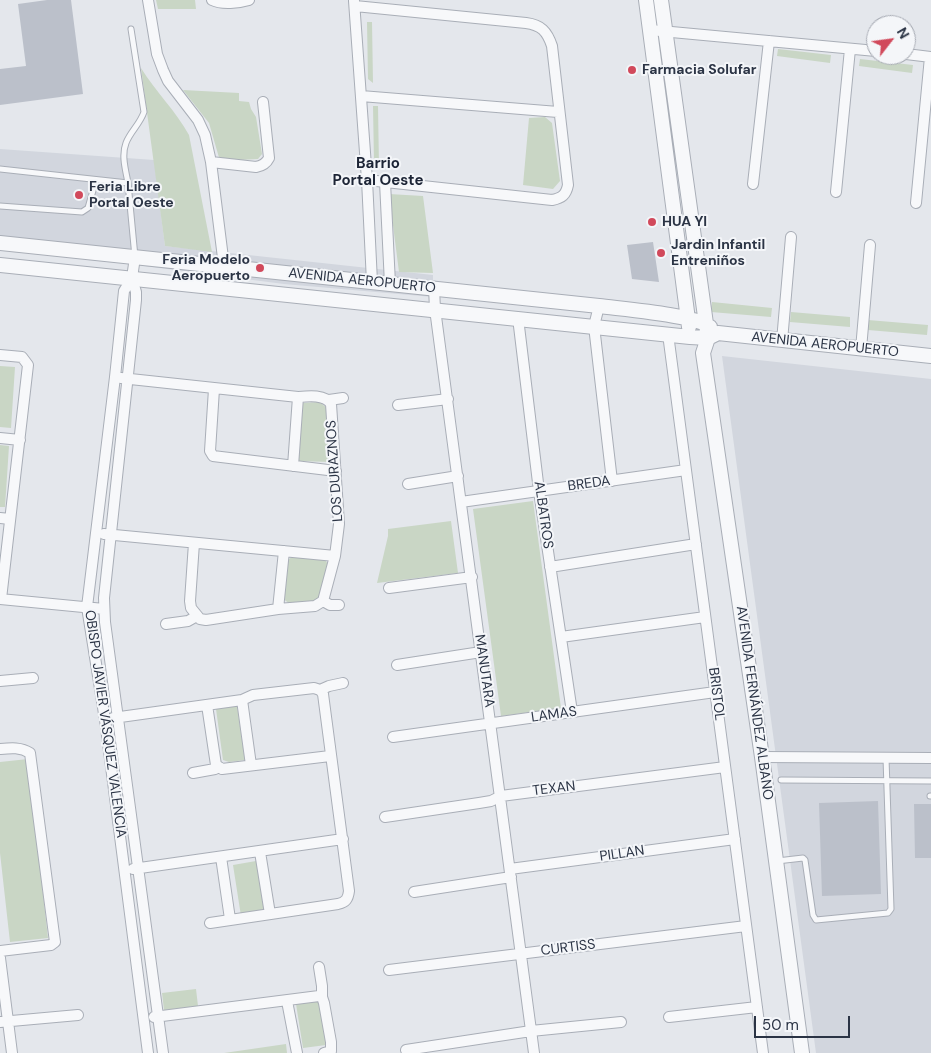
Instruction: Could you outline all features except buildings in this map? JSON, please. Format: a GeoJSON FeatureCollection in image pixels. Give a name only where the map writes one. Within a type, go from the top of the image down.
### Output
{"type":"FeatureCollection","features":[{"type":"Feature","properties":{"kind":"street"},"geometry":{"type":"LineString","coordinates":[[148,0],[157,54],[163,70],[168,81],[194,113],[202,128],[211,162],[224,266]]}},
{"type":"Feature","properties":{"kind":"street"},"geometry":{"type":"LineString","coordinates":[[212,0],[231,3],[249,0]]}},
{"type":"Feature","properties":{"kind":"street"},"geometry":{"type":"LineString","coordinates":[[646,0],[690,336]]}},
{"type":"Feature","properties":{"kind":"street","name":"AVENIDA FERNÁNDEZ ALBANO"},"geometry":{"type":"LineString","coordinates":[[661,0],[706,322],[713,336],[703,353]]}},
{"type":"Feature","properties":{"kind":"street"},"geometry":{"type":"LineString","coordinates":[[367,180],[552,200],[561,198],[568,185],[558,112],[552,46],[544,30],[536,24],[354,3],[367,180],[372,282]]}},
{"type":"Feature","properties":{"kind":"street"},"geometry":{"type":"LineString","coordinates":[[650,30],[866,51]]}},
{"type":"Feature","properties":{"kind":"street"},"geometry":{"type":"LineString","coordinates":[[753,184],[769,41]]}},
{"type":"Feature","properties":{"kind":"street"},"geometry":{"type":"LineString","coordinates":[[836,192],[850,49]]}},
{"type":"Feature","properties":{"kind":"street"},"geometry":{"type":"LineString","coordinates":[[916,55],[930,57],[916,203]]}},
{"type":"Feature","properties":{"kind":"street"},"geometry":{"type":"LineString","coordinates":[[361,96],[558,112]]}},
{"type":"Feature","properties":{"kind":"street"},"geometry":{"type":"LineString","coordinates":[[211,162],[256,167],[267,163],[269,158],[262,102]]}},
{"type":"Feature","properties":{"kind":"street"},"geometry":{"type":"LineString","coordinates":[[385,182],[390,284]]}},
{"type":"Feature","properties":{"kind":"street"},"geometry":{"type":"LineString","coordinates":[[782,341],[791,236]]}},
{"type":"Feature","properties":{"kind":"street","name":"AVENIDA AEROPUERTO"},"geometry":{"type":"LineString","coordinates":[[0,243],[599,306],[706,322]]}},
{"type":"Feature","properties":{"kind":"street"},"geometry":{"type":"LineString","coordinates":[[861,349],[870,245]]}},
{"type":"Feature","properties":{"kind":"street","name":"OBISPO JAVIER VÁSQUEZ VALENCIA"},"geometry":{"type":"LineString","coordinates":[[135,257],[132,278],[136,292],[110,534],[104,609],[163,1053]]}},
{"type":"Feature","properties":{"kind":"street","name":"AVENIDA AEROPUERTO"},"geometry":{"type":"LineString","coordinates":[[0,264],[668,334],[782,341],[931,356]]}},
{"type":"Feature","properties":{"kind":"street","name":"OBISPO JAVIER VÁSQUEZ VALENCIA"},"geometry":{"type":"LineString","coordinates":[[132,278],[124,290],[87,607],[105,720],[148,1053]]}},
{"type":"Feature","properties":{"kind":"street","name":"MANUTARA"},"geometry":{"type":"LineString","coordinates":[[434,288],[435,309],[534,1053]]}},
{"type":"Feature","properties":{"kind":"street"},"geometry":{"type":"LineString","coordinates":[[599,306],[594,326],[612,481]]}},
{"type":"Feature","properties":{"kind":"street","name":"ALBATROS"},"geometry":{"type":"LineString","coordinates":[[518,318],[539,491],[572,712]]}},
{"type":"Feature","properties":{"kind":"street","name":"BRISTOL"},"geometry":{"type":"LineString","coordinates":[[668,334],[763,1053]]}},
{"type":"Feature","properties":{"kind":"street","name":"AVENIDA FERNÁNDEZ ALBANO"},"geometry":{"type":"LineString","coordinates":[[690,336],[703,353],[777,861],[802,1053]]}},
{"type":"Feature","properties":{"kind":"street"},"geometry":{"type":"LineString","coordinates":[[0,355],[22,357],[28,365],[20,440],[5,519],[0,599],[104,609]]}},
{"type":"Feature","properties":{"kind":"street","name":"LOS DURAZNOS"},"geometry":{"type":"LineString","coordinates":[[115,377],[329,400],[343,398]]}},
{"type":"Feature","properties":{"kind":"street"},"geometry":{"type":"LineString","coordinates":[[214,389],[211,454],[216,457],[336,471]]}},
{"type":"Feature","properties":{"kind":"street"},"geometry":{"type":"LineString","coordinates":[[293,466],[298,397]]}},
{"type":"Feature","properties":{"kind":"street"},"geometry":{"type":"LineString","coordinates":[[398,405],[448,399]]}},
{"type":"Feature","properties":{"kind":"street","name":"LOS DURAZNOS"},"geometry":{"type":"LineString","coordinates":[[323,602],[335,556],[339,524],[331,404],[329,400]]}},
{"type":"Feature","properties":{"kind":"street"},"geometry":{"type":"LineString","coordinates":[[0,438],[20,440]]}},
{"type":"Feature","properties":{"kind":"street","name":"BREDA"},"geometry":{"type":"LineString","coordinates":[[462,502],[686,470]]}},
{"type":"Feature","properties":{"kind":"street"},"geometry":{"type":"LineString","coordinates":[[408,484],[458,476]]}},
{"type":"Feature","properties":{"kind":"street"},"geometry":{"type":"LineString","coordinates":[[97,533],[335,556]]}},
{"type":"Feature","properties":{"kind":"street"},"geometry":{"type":"LineString","coordinates":[[194,543],[190,602],[191,608],[200,619],[206,620],[278,609],[315,606],[323,602],[330,605],[339,605]]}},
{"type":"Feature","properties":{"kind":"street"},"geometry":{"type":"LineString","coordinates":[[550,567],[696,544]]}},
{"type":"Feature","properties":{"kind":"street"},"geometry":{"type":"LineString","coordinates":[[278,609],[284,551]]}},
{"type":"Feature","properties":{"kind":"street"},"geometry":{"type":"LineString","coordinates":[[389,588],[472,577]]}},
{"type":"Feature","properties":{"kind":"street"},"geometry":{"type":"LineString","coordinates":[[166,624],[188,621],[197,616]]}},
{"type":"Feature","properties":{"kind":"street"},"geometry":{"type":"LineString","coordinates":[[561,637],[705,617]]}},
{"type":"Feature","properties":{"kind":"street"},"geometry":{"type":"LineString","coordinates":[[397,665],[481,652]]}},
{"type":"Feature","properties":{"kind":"street"},"geometry":{"type":"LineString","coordinates":[[0,681],[33,678]]}},
{"type":"Feature","properties":{"kind":"street"},"geometry":{"type":"LineString","coordinates":[[320,690],[342,683]]}},
{"type":"Feature","properties":{"kind":"street"},"geometry":{"type":"LineString","coordinates":[[105,720],[242,700],[253,695],[314,688],[320,690],[323,694],[330,756],[343,839],[349,891],[348,899],[344,903],[210,923]]}},
{"type":"Feature","properties":{"kind":"street","name":"LAMAS"},"geometry":{"type":"LineString","coordinates":[[393,737],[716,692]]}},
{"type":"Feature","properties":{"kind":"street"},"geometry":{"type":"LineString","coordinates":[[242,700],[251,765]]}},
{"type":"Feature","properties":{"kind":"street"},"geometry":{"type":"LineString","coordinates":[[207,705],[216,765],[218,767]]}},
{"type":"Feature","properties":{"kind":"street"},"geometry":{"type":"LineString","coordinates":[[0,749],[14,748],[30,753],[55,942],[0,951]]}},
{"type":"Feature","properties":{"kind":"street"},"geometry":{"type":"LineString","coordinates":[[193,773],[218,767],[222,769],[330,756]]}},
{"type":"Feature","properties":{"kind":"street"},"geometry":{"type":"LineString","coordinates":[[762,756],[931,758]]}},
{"type":"Feature","properties":{"kind":"street","name":"TEXAN"},"geometry":{"type":"LineString","coordinates":[[385,817],[485,802],[501,796],[725,767]]}},
{"type":"Feature","properties":{"kind":"street"},"geometry":{"type":"LineString","coordinates":[[125,870],[343,839]]}},
{"type":"Feature","properties":{"kind":"street","name":"PILLAN"},"geometry":{"type":"LineString","coordinates":[[414,892],[511,873],[735,839]]}},
{"type":"Feature","properties":{"kind":"street"},"geometry":{"type":"LineString","coordinates":[[260,852],[270,914]]}},
{"type":"Feature","properties":{"kind":"street"},"geometry":{"type":"LineString","coordinates":[[221,857],[230,919]]}},
{"type":"Feature","properties":{"kind":"street","name":"CURTISS"},"geometry":{"type":"LineString","coordinates":[[389,970],[746,926]]}},
{"type":"Feature","properties":{"kind":"street"},"geometry":{"type":"LineString","coordinates":[[0,958],[4,1022],[12,1053]]}},
{"type":"Feature","properties":{"kind":"street"},"geometry":{"type":"LineString","coordinates":[[319,967],[322,998],[332,1042],[328,1052]]}},
{"type":"Feature","properties":{"kind":"street"},"geometry":{"type":"LineString","coordinates":[[144,1018],[314,996],[322,998]]}},
{"type":"Feature","properties":{"kind":"street"},"geometry":{"type":"LineString","coordinates":[[287,1001],[297,1053]]}},
{"type":"Feature","properties":{"kind":"street"},"geometry":{"type":"LineString","coordinates":[[669,1017],[757,1007]]}},
{"type":"Feature","properties":{"kind":"street"},"geometry":{"type":"LineString","coordinates":[[4,1022],[78,1015]]}},
{"type":"Feature","properties":{"kind":"street"},"geometry":{"type":"LineString","coordinates":[[406,1050],[531,1031],[621,1022]]}},
{"type":"Feature","properties":{"kind":"lane"},"geometry":{"type":"LineString","coordinates":[[132,29],[144,112],[141,121],[126,143],[124,160],[135,257]]}},
{"type":"Feature","properties":{"kind":"lane"},"geometry":{"type":"LineString","coordinates":[[0,169],[128,183]]}},
{"type":"Feature","properties":{"kind":"lane"},"geometry":{"type":"LineString","coordinates":[[0,206],[82,212],[88,208],[96,180]]}},
{"type":"Feature","properties":{"kind":"lane"},"geometry":{"type":"LineString","coordinates":[[777,861],[803,858],[805,860],[813,915],[816,920],[888,913],[891,909],[886,757]]}},
{"type":"Feature","properties":{"kind":"lane"},"geometry":{"type":"LineString","coordinates":[[782,780],[931,781]]}},
{"type":"Feature","properties":{"kind":"shaded area"},"geometry":{"type":"Polygon","coordinates":[[[0,149],[154,160],[165,246],[433,275],[433,297],[284,284],[89,259],[0,250],[0,149]]]}},
{"type":"Feature","properties":{"kind":"shaded area"},"geometry":{"type":"Polygon","coordinates":[[[722,356],[931,379],[931,1053],[816,1053],[722,356]]]}},
{"type":"Feature","properties":{"kind":"green space"},"geometry":{"type":"Polygon","coordinates":[[[156,0],[195,0],[196,9],[158,9],[156,0]]]}},
{"type":"Feature","properties":{"kind":"green space"},"geometry":{"type":"Polygon","coordinates":[[[367,22],[372,22],[373,83],[368,79],[367,22]]]}},
{"type":"Feature","properties":{"kind":"green space"},"geometry":{"type":"Polygon","coordinates":[[[778,49],[831,55],[830,63],[777,56],[778,49]]]}},
{"type":"Feature","properties":{"kind":"green space"},"geometry":{"type":"Polygon","coordinates":[[[860,59],[866,60],[866,65],[913,65],[912,73],[859,66],[860,59]]]}},
{"type":"Feature","properties":{"kind":"green space"},"geometry":{"type":"Polygon","coordinates":[[[141,68],[189,135],[212,252],[165,246],[141,68]]]}},
{"type":"Feature","properties":{"kind":"green space"},"geometry":{"type":"Polygon","coordinates":[[[183,90],[239,93],[239,101],[249,102],[256,117],[262,154],[258,159],[220,161],[209,123],[183,90]]]}},
{"type":"Feature","properties":{"kind":"green space"},"geometry":{"type":"Polygon","coordinates":[[[373,106],[378,106],[379,167],[374,163],[373,106]]]}},
{"type":"Feature","properties":{"kind":"green space"},"geometry":{"type":"Polygon","coordinates":[[[545,117],[552,123],[560,181],[553,189],[523,185],[529,118],[545,117]]]}},
{"type":"Feature","properties":{"kind":"green space"},"geometry":{"type":"Polygon","coordinates":[[[389,194],[423,196],[433,273],[399,272],[389,194]]]}},
{"type":"Feature","properties":{"kind":"green space"},"geometry":{"type":"Polygon","coordinates":[[[712,302],[772,308],[771,317],[711,312],[712,302]]]}},
{"type":"Feature","properties":{"kind":"green space"},"geometry":{"type":"Polygon","coordinates":[[[791,312],[850,317],[850,327],[790,322],[791,312]]]}},
{"type":"Feature","properties":{"kind":"green space"},"geometry":{"type":"Polygon","coordinates":[[[868,320],[928,325],[927,335],[868,330],[868,320]]]}},
{"type":"Feature","properties":{"kind":"green space"},"geometry":{"type":"Polygon","coordinates":[[[0,366],[15,367],[11,428],[0,427],[0,366]]]}},
{"type":"Feature","properties":{"kind":"green space"},"geometry":{"type":"Polygon","coordinates":[[[319,402],[326,407],[328,412],[330,462],[297,461],[302,403],[319,402]]]}},
{"type":"Feature","properties":{"kind":"green space"},"geometry":{"type":"Polygon","coordinates":[[[0,445],[9,446],[5,507],[0,507],[0,445]]]}},
{"type":"Feature","properties":{"kind":"green space"},"geometry":{"type":"Polygon","coordinates":[[[533,501],[561,708],[501,716],[473,509],[533,501]]]}},
{"type":"Feature","properties":{"kind":"green space"},"geometry":{"type":"Polygon","coordinates":[[[451,521],[458,573],[377,583],[388,529],[451,521]]]}},
{"type":"Feature","properties":{"kind":"green space"},"geometry":{"type":"Polygon","coordinates":[[[295,554],[324,558],[329,566],[321,596],[314,602],[290,604],[282,598],[287,561],[295,554]]]}},
{"type":"Feature","properties":{"kind":"green space"},"geometry":{"type":"Polygon","coordinates":[[[237,706],[245,760],[229,762],[223,760],[216,709],[237,706]]]}},
{"type":"Feature","properties":{"kind":"green space"},"geometry":{"type":"Polygon","coordinates":[[[28,759],[48,938],[10,942],[0,853],[0,762],[28,759]]]}},
{"type":"Feature","properties":{"kind":"green space"},"geometry":{"type":"Polygon","coordinates":[[[256,861],[265,912],[241,916],[233,865],[256,861]]]}},
{"type":"Feature","properties":{"kind":"green space"},"geometry":{"type":"Polygon","coordinates":[[[196,989],[198,1006],[164,1010],[162,993],[196,989]]]}},
{"type":"Feature","properties":{"kind":"green space"},"geometry":{"type":"Polygon","coordinates":[[[319,1000],[326,1045],[303,1048],[296,1004],[319,1000]]]}},
{"type":"Feature","properties":{"kind":"green space"},"geometry":{"type":"Polygon","coordinates":[[[286,1044],[287,1053],[224,1053],[286,1044]]]}},
{"type":"Feature","properties":{"kind":"place","name":"Farmacia Solufar"},"geometry":{"type":"Point","coordinates":[632,70]}},
{"type":"Feature","properties":{"kind":"place","name":"Feria Libre Portal Oeste"},"geometry":{"type":"Point","coordinates":[79,195]}},
{"type":"Feature","properties":{"kind":"place","name":"HUA YI"},"geometry":{"type":"Point","coordinates":[652,222]}},
{"type":"Feature","properties":{"kind":"place","name":"Jardin Infantil Entreniños"},"geometry":{"type":"Point","coordinates":[661,253]}},
{"type":"Feature","properties":{"kind":"place","name":"Feria Modelo Aeropuerto"},"geometry":{"type":"Point","coordinates":[260,268]}},
{"type":"Feature","properties":{"kind":"district","name":"Barrio Portal Oeste"},"geometry":{"type":"Point","coordinates":[378,172]}}]}
